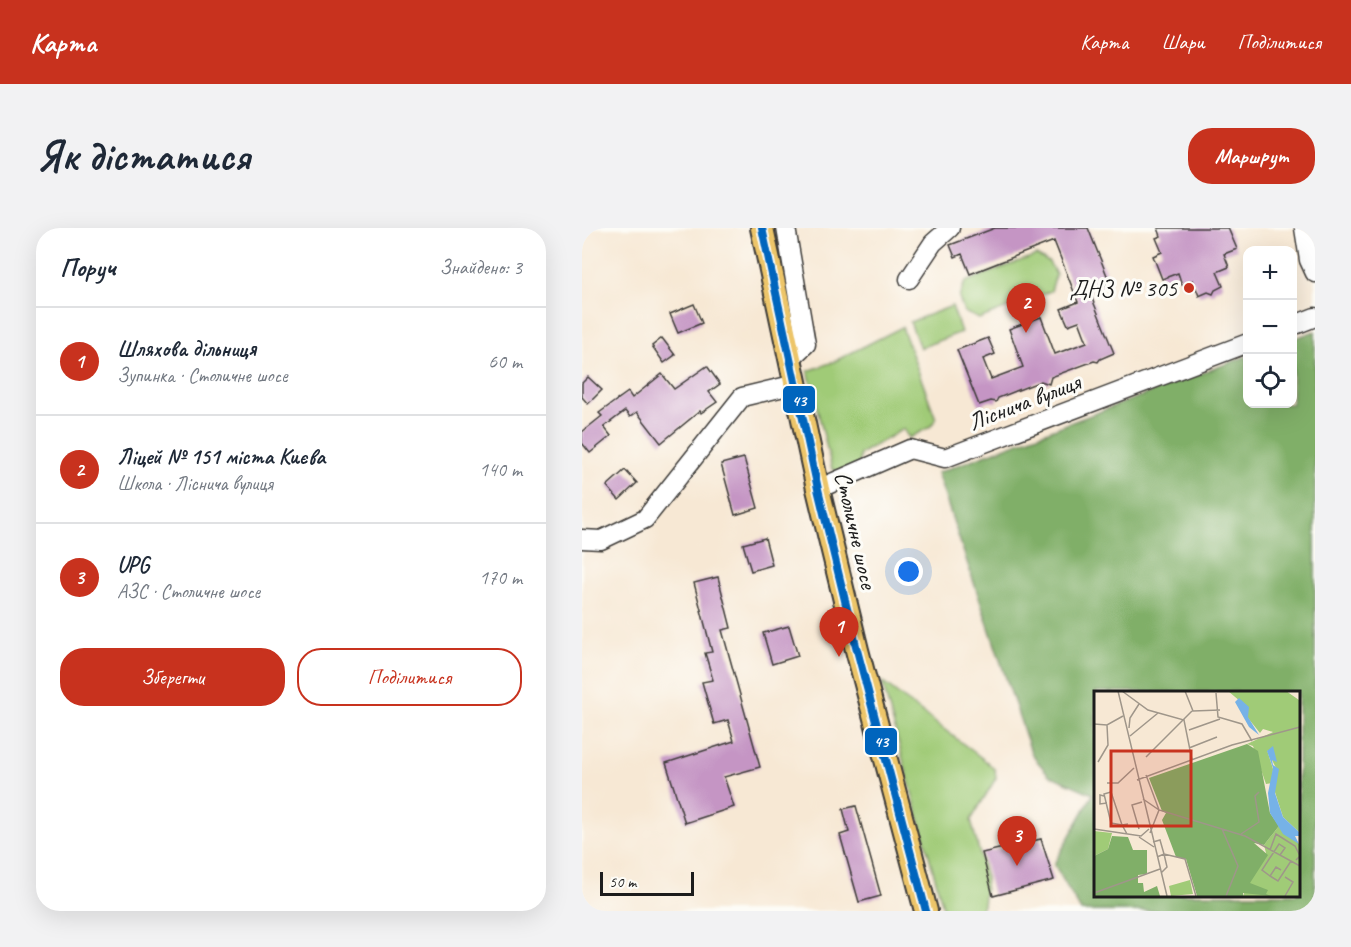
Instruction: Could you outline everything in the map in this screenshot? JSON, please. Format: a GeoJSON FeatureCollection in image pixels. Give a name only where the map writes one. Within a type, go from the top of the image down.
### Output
{"type":"FeatureCollection","features":[{"type":"Feature","properties":{"kind":"main road","name":"Столичне шосе"},"geometry":{"type":"LineString","coordinates":[[762,228],[818,489],[858,653],[926,911]]}},
{"type":"Feature","properties":{"kind":"street"},"geometry":{"type":"LineString","coordinates":[[786,228],[806,344],[790,359]]}},
{"type":"Feature","properties":{"kind":"street"},"geometry":{"type":"LineString","coordinates":[[909,279],[933,243],[950,228]]}},
{"type":"Feature","properties":{"kind":"street"},"geometry":{"type":"LineString","coordinates":[[1304,228],[1315,273]]}},
{"type":"Feature","properties":{"kind":"street"},"geometry":{"type":"LineString","coordinates":[[1297,324],[1315,317]]}},
{"type":"Feature","properties":{"kind":"street","name":"Ліснича вулиця"},"geometry":{"type":"LineString","coordinates":[[818,489],[910,448],[945,458],[1243,345]]}},
{"type":"Feature","properties":{"kind":"street"},"geometry":{"type":"LineString","coordinates":[[582,539],[601,540],[645,519],[742,398],[796,384]]}},
{"type":"Feature","properties":{"kind":"green space"},"geometry":{"type":"Polygon","coordinates":[[[1036,255],[1049,262],[1056,274],[1051,291],[979,319],[964,312],[959,298],[965,282],[1036,255]]]}},
{"type":"Feature","properties":{"kind":"green space"},"geometry":{"type":"Polygon","coordinates":[[[952,306],[961,332],[920,348],[910,322],[952,306]]]}},
{"type":"Feature","properties":{"kind":"green space"},"geometry":{"type":"Polygon","coordinates":[[[902,327],[936,419],[930,427],[909,438],[903,429],[860,454],[859,465],[840,473],[832,469],[808,371],[833,362],[902,327]]]}},
{"type":"Feature","properties":{"kind":"green space"},"geometry":{"type":"Polygon","coordinates":[[[1315,331],[1315,911],[1081,911],[1054,864],[1093,794],[1049,775],[1032,755],[937,473],[1243,358],[1243,408],[1297,408],[1297,338],[1315,331]]]}},
{"type":"Feature","properties":{"kind":"green space"},"geometry":{"type":"Polygon","coordinates":[[[882,682],[995,770],[996,778],[971,820],[986,878],[983,905],[980,911],[944,911],[882,682]]]}},
{"type":"Feature","properties":{"kind":"building"},"geometry":{"type":"Polygon","coordinates":[[[995,228],[1088,228],[1110,283],[1089,291],[1114,353],[1098,362],[1094,361],[1051,377],[1049,384],[1041,381],[998,398],[996,402],[991,401],[979,405],[957,350],[988,338],[995,354],[983,359],[991,379],[1023,367],[1009,329],[1041,317],[1055,354],[1087,342],[1079,321],[1068,325],[1061,309],[1078,302],[1054,241],[970,274],[962,254],[955,257],[950,245],[995,228]]]}},
{"type":"Feature","properties":{"kind":"building"},"geometry":{"type":"Polygon","coordinates":[[[1158,228],[1228,228],[1237,249],[1224,254],[1229,267],[1217,272],[1223,286],[1215,290],[1213,294],[1208,292],[1199,296],[1193,280],[1182,285],[1178,273],[1162,279],[1153,256],[1162,252],[1156,238],[1161,236],[1158,228]]]}},
{"type":"Feature","properties":{"kind":"building"},"geometry":{"type":"Polygon","coordinates":[[[694,304],[702,323],[678,333],[670,314],[694,304]]]}},
{"type":"Feature","properties":{"kind":"building"},"geometry":{"type":"Polygon","coordinates":[[[662,338],[675,355],[664,363],[652,346],[662,338]]]}},
{"type":"Feature","properties":{"kind":"building"},"geometry":{"type":"Polygon","coordinates":[[[707,366],[720,384],[709,392],[717,402],[701,413],[700,411],[661,443],[637,412],[630,417],[625,411],[604,427],[611,436],[590,453],[582,443],[582,432],[602,416],[599,413],[628,392],[632,398],[662,374],[674,389],[707,366]]]}},
{"type":"Feature","properties":{"kind":"building"},"geometry":{"type":"Polygon","coordinates":[[[588,377],[602,390],[588,404],[582,397],[582,383],[588,377]]]}},
{"type":"Feature","properties":{"kind":"building"},"geometry":{"type":"Polygon","coordinates":[[[744,458],[758,508],[735,515],[721,464],[744,458]]]}},
{"type":"Feature","properties":{"kind":"building"},"geometry":{"type":"Polygon","coordinates":[[[625,470],[637,483],[619,500],[607,486],[625,470]]]}},
{"type":"Feature","properties":{"kind":"building"},"geometry":{"type":"Polygon","coordinates":[[[765,538],[772,565],[751,571],[743,544],[765,538]]]}},
{"type":"Feature","properties":{"kind":"building"},"geometry":{"type":"Polygon","coordinates":[[[718,577],[731,628],[722,630],[760,767],[724,777],[734,807],[685,823],[666,763],[734,741],[728,720],[714,724],[702,682],[713,680],[705,653],[712,652],[694,583],[718,577]]]}},
{"type":"Feature","properties":{"kind":"building"},"geometry":{"type":"Polygon","coordinates":[[[789,626],[798,656],[772,664],[763,633],[789,626]]]}},
{"type":"Feature","properties":{"kind":"building"},"geometry":{"type":"Polygon","coordinates":[[[856,806],[881,896],[859,902],[840,835],[849,832],[843,809],[856,806]]]}},
{"type":"Feature","properties":{"kind":"building"},"geometry":{"type":"Polygon","coordinates":[[[1041,839],[1054,880],[993,896],[982,853],[1041,839]]]}},
{"type":"Feature","properties":{"kind":"transit line","name":"43"},"geometry":{"type":"LineString","coordinates":[[762,228],[818,489],[857,650],[926,911]]}},
{"type":"Feature","properties":{"kind":"place","name":"ДНЗ № 305"},"geometry":{"type":"Point","coordinates":[1189,288]}},
{"type":"Feature","properties":{"kind":"place","name":"Ліцей № 151 міста Києва"},"geometry":{"type":"Point","coordinates":[1026,333]}},
{"type":"Feature","properties":{"kind":"place","name":"Шляхова дільниця"},"geometry":{"type":"Point","coordinates":[839,657]}},
{"type":"Feature","properties":{"kind":"place","name":"UPG"},"geometry":{"type":"Point","coordinates":[1017,866]}}]}
